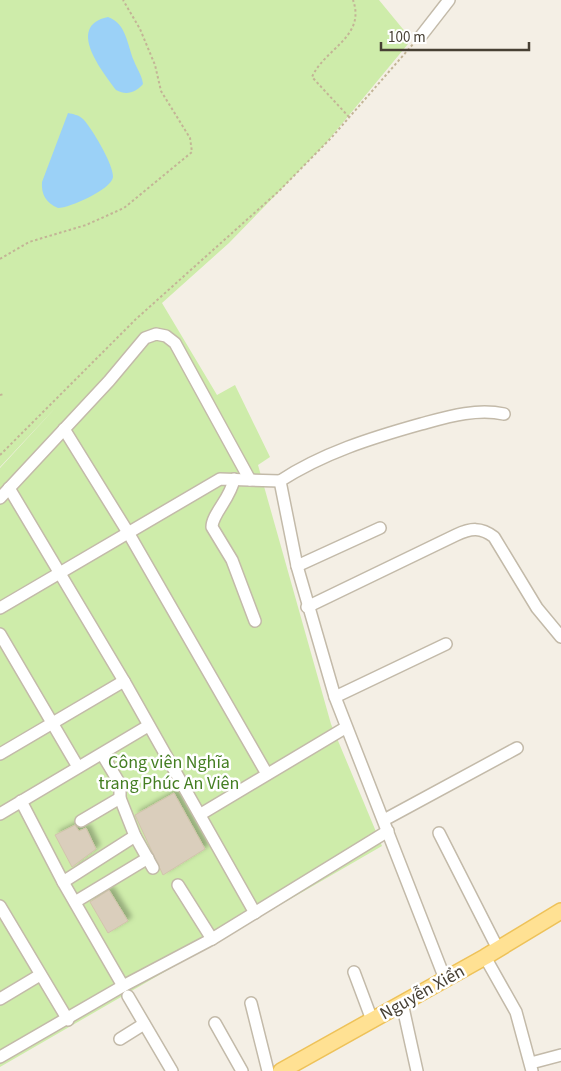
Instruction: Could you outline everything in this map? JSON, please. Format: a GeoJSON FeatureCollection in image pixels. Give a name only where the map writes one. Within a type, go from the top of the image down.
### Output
{"type":"FeatureCollection","features":[{"type":"Feature","properties":{"kind":"main road","name":"Nguyễn Xiển"},"geometry":{"type":"LineString","coordinates":[[279,1071],[485,957],[561,911]]}},
{"type":"Feature","properties":{"kind":"street"},"geometry":{"type":"LineString","coordinates":[[421,36],[449,0]]}},
{"type":"Feature","properties":{"kind":"street"},"geometry":{"type":"LineString","coordinates":[[0,498],[145,338],[156,334],[166,336],[175,343],[250,480]]}},
{"type":"Feature","properties":{"kind":"street"},"geometry":{"type":"LineString","coordinates":[[0,608],[220,479],[280,481],[349,445],[394,430],[460,414],[482,412],[504,414]]}},
{"type":"Feature","properties":{"kind":"street"},"geometry":{"type":"LineString","coordinates":[[64,429],[129,534],[267,774]]}},
{"type":"Feature","properties":{"kind":"street"},"geometry":{"type":"LineString","coordinates":[[234,480],[230,495],[214,519],[212,527],[232,560],[255,621]]}},
{"type":"Feature","properties":{"kind":"street"},"geometry":{"type":"LineString","coordinates":[[280,481],[297,566],[345,728],[386,826],[445,979]]}},
{"type":"Feature","properties":{"kind":"street"},"geometry":{"type":"LineString","coordinates":[[9,488],[201,814],[255,913]]}},
{"type":"Feature","properties":{"kind":"street"},"geometry":{"type":"LineString","coordinates":[[297,566],[380,528]]}},
{"type":"Feature","properties":{"kind":"street"},"geometry":{"type":"LineString","coordinates":[[308,607],[456,535],[474,529],[483,530],[494,537],[537,608],[561,637]]}},
{"type":"Feature","properties":{"kind":"street"},"geometry":{"type":"LineString","coordinates":[[0,634],[78,767]]}},
{"type":"Feature","properties":{"kind":"street"},"geometry":{"type":"LineString","coordinates":[[335,697],[446,644]]}},
{"type":"Feature","properties":{"kind":"street"},"geometry":{"type":"LineString","coordinates":[[0,754],[124,681]]}},
{"type":"Feature","properties":{"kind":"street"},"geometry":{"type":"LineString","coordinates":[[0,814],[148,726]]}},
{"type":"Feature","properties":{"kind":"street"},"geometry":{"type":"LineString","coordinates":[[201,814],[345,728]]}},
{"type":"Feature","properties":{"kind":"street"},"geometry":{"type":"LineString","coordinates":[[0,1057],[126,991],[255,913],[386,826],[517,748]]}},
{"type":"Feature","properties":{"kind":"street"},"geometry":{"type":"LineString","coordinates":[[75,902],[150,863],[135,836],[120,798],[120,784],[102,754]]}},
{"type":"Feature","properties":{"kind":"street"},"geometry":{"type":"LineString","coordinates":[[81,820],[120,798]]}},
{"type":"Feature","properties":{"kind":"street"},"geometry":{"type":"LineString","coordinates":[[21,801],[63,882],[172,1071]]}},
{"type":"Feature","properties":{"kind":"street"},"geometry":{"type":"LineString","coordinates":[[439,833],[498,949]]}},
{"type":"Feature","properties":{"kind":"street"},"geometry":{"type":"LineString","coordinates":[[63,882],[135,836]]}},
{"type":"Feature","properties":{"kind":"street"},"geometry":{"type":"LineString","coordinates":[[178,885],[212,939]]}},
{"type":"Feature","properties":{"kind":"street"},"geometry":{"type":"LineString","coordinates":[[0,906],[68,1020]]}},
{"type":"Feature","properties":{"kind":"street"},"geometry":{"type":"LineString","coordinates":[[485,957],[516,1012],[531,1067],[561,1055]]}},
{"type":"Feature","properties":{"kind":"street"},"geometry":{"type":"LineString","coordinates":[[354,972],[372,1020]]}},
{"type":"Feature","properties":{"kind":"street"},"geometry":{"type":"LineString","coordinates":[[0,999],[40,974]]}},
{"type":"Feature","properties":{"kind":"street"},"geometry":{"type":"LineString","coordinates":[[402,1002],[417,1071]]}},
{"type":"Feature","properties":{"kind":"street"},"geometry":{"type":"LineString","coordinates":[[251,1003],[279,1071]]}},
{"type":"Feature","properties":{"kind":"street"},"geometry":{"type":"LineString","coordinates":[[215,1023],[242,1071]]}},
{"type":"Feature","properties":{"kind":"street"},"geometry":{"type":"LineString","coordinates":[[120,1039],[144,1024]]}},
{"type":"Feature","properties":{"kind":"path"},"geometry":{"type":"LineString","coordinates":[[0,259],[29,242],[94,223],[124,208],[192,152],[190,138],[161,92],[155,65],[140,29],[123,0]]}},
{"type":"Feature","properties":{"kind":"path"},"geometry":{"type":"LineString","coordinates":[[350,117],[312,76],[347,37],[356,24],[357,10],[354,0]]}},
{"type":"Feature","properties":{"kind":"path"},"geometry":{"type":"LineString","coordinates":[[0,456],[129,326],[279,191],[350,117],[421,36]]}},
{"type":"Feature","properties":{"kind":"path"},"geometry":{"type":"LineString","coordinates":[[0,395],[4,394]]}},
{"type":"Feature","properties":{"kind":"green space","name":"Công viên Nghĩa trang Phúc An Viên"},"geometry":{"type":"Polygon","coordinates":[[[0,0],[379,0],[407,34],[408,44],[326,143],[229,243],[162,303],[217,395],[235,385],[270,457],[258,465],[331,724],[382,846],[0,1067],[0,468],[58,405],[0,467],[0,0]]]}},
{"type":"Feature","properties":{"kind":"water"},"geometry":{"type":"Polygon","coordinates":[[[108,17],[114,20],[123,30],[142,78],[143,84],[131,92],[124,93],[116,90],[96,61],[91,50],[88,39],[89,30],[95,22],[108,17]]]}},
{"type":"Feature","properties":{"kind":"water"},"geometry":{"type":"Polygon","coordinates":[[[68,113],[76,115],[87,123],[106,155],[113,177],[106,187],[90,197],[72,205],[58,208],[50,204],[45,198],[42,182],[68,113]]]}},
{"type":"Feature","properties":{"kind":"building"},"geometry":{"type":"Polygon","coordinates":[[[174,793],[205,849],[163,875],[135,815],[174,793]]]}},
{"type":"Feature","properties":{"kind":"building"},"geometry":{"type":"Polygon","coordinates":[[[75,825],[79,831],[86,828],[96,849],[72,867],[55,835],[75,825]]]}},
{"type":"Feature","properties":{"kind":"building"},"geometry":{"type":"Polygon","coordinates":[[[109,890],[128,921],[108,933],[90,902],[109,890]]]}}]}
